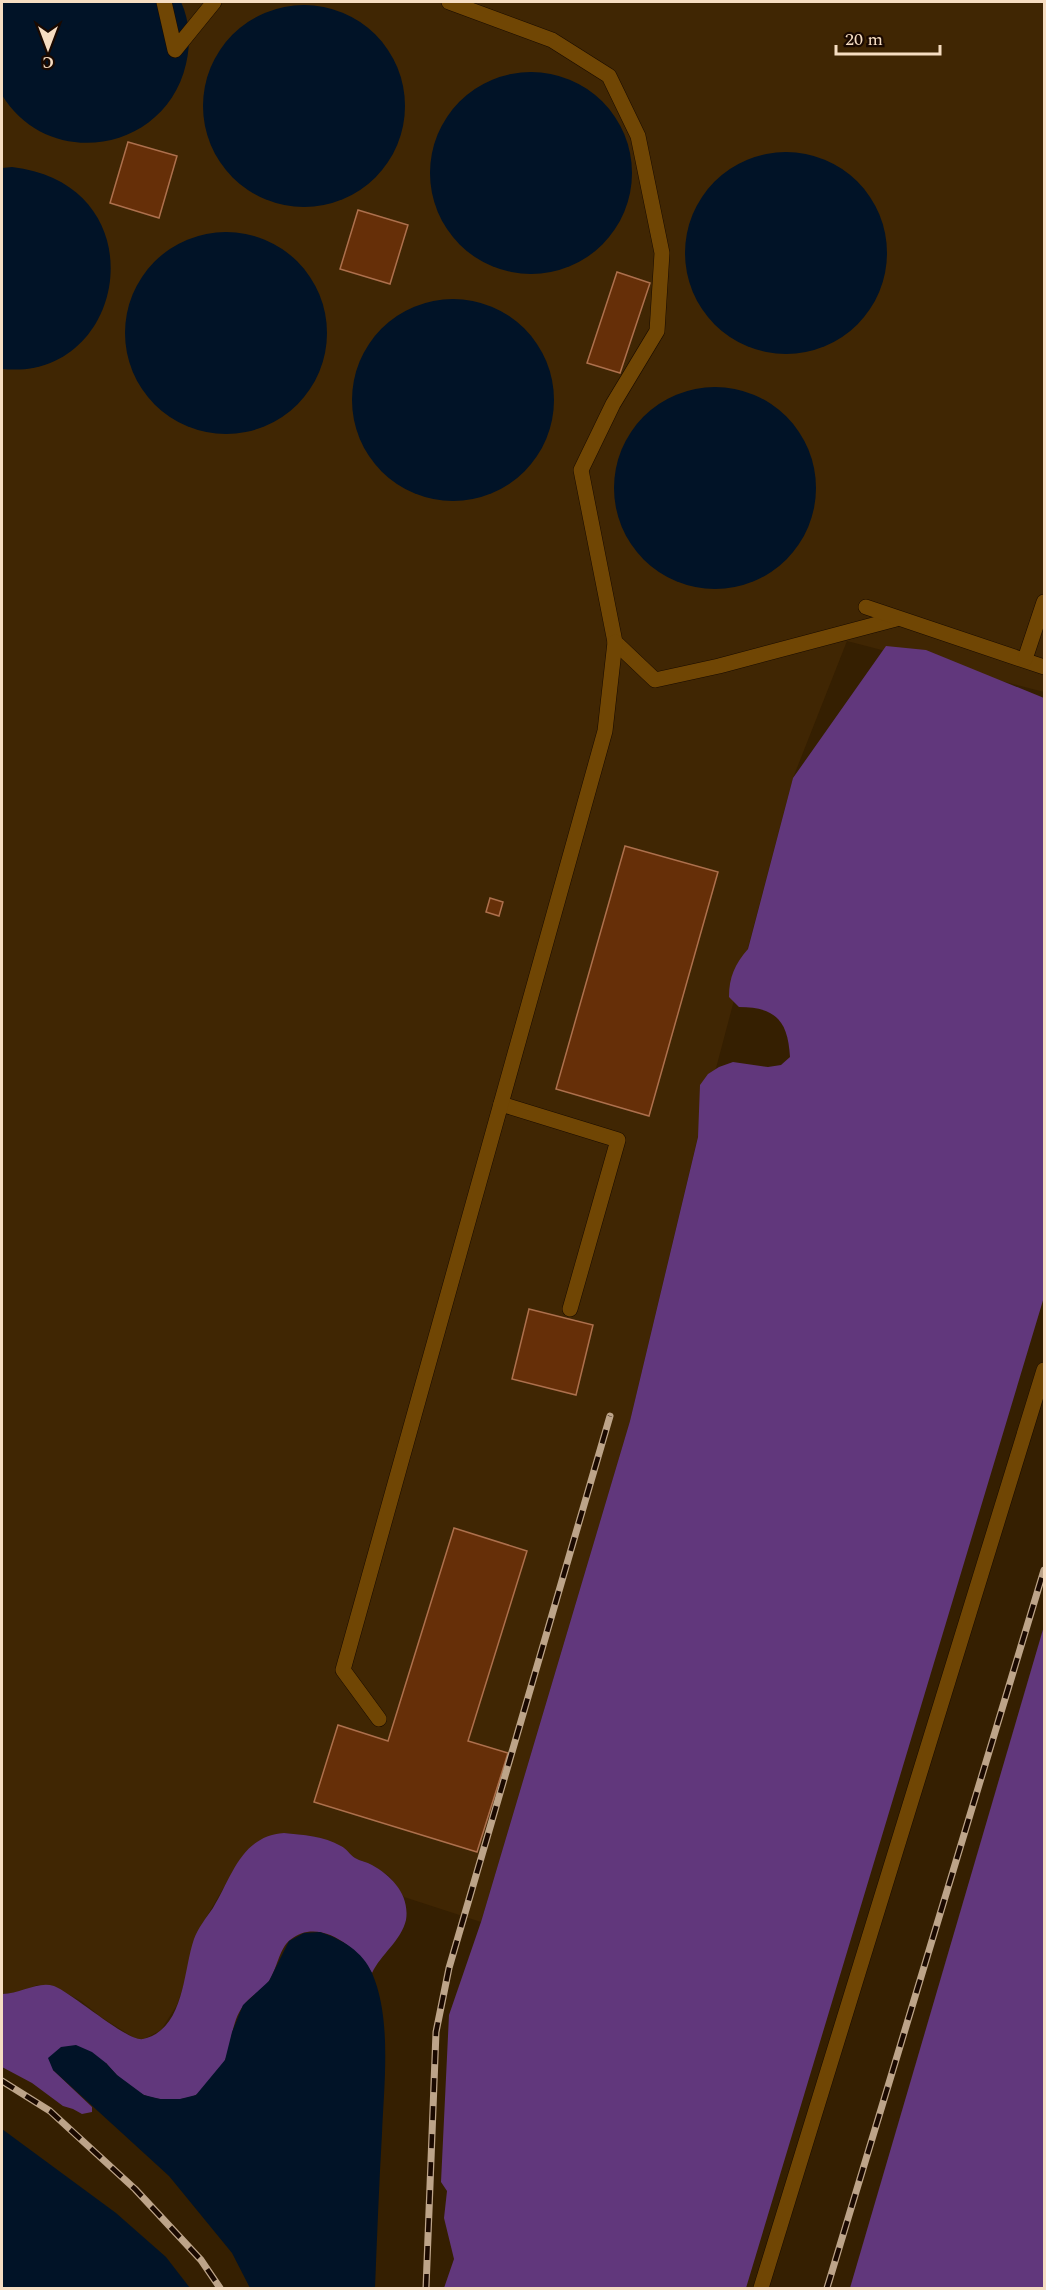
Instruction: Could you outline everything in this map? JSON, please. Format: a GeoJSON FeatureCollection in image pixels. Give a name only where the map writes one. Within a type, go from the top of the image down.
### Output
{"type":"FeatureCollection","features":[{"type":"Feature","properties":{"kind":"lane"},"geometry":{"type":"LineString","coordinates":[[164,2],[175,50],[214,2]]}},
{"type":"Feature","properties":{"kind":"lane"},"geometry":{"type":"LineString","coordinates":[[379,1719],[343,1670],[605,731],[615,642],[581,470],[613,404],[657,330],[662,253],[638,136],[609,76],[552,40],[449,2]]}},
{"type":"Feature","properties":{"kind":"lane"},"geometry":{"type":"LineString","coordinates":[[1025,659],[1044,603]]}},
{"type":"Feature","properties":{"kind":"lane"},"geometry":{"type":"LineString","coordinates":[[866,607],[1044,667]]}},
{"type":"Feature","properties":{"kind":"lane"},"geometry":{"type":"LineString","coordinates":[[615,642],[655,680],[719,666],[896,619]]}},
{"type":"Feature","properties":{"kind":"lane"},"geometry":{"type":"LineString","coordinates":[[501,1104],[618,1140],[570,1309]]}},
{"type":"Feature","properties":{"kind":"lane"},"geometry":{"type":"LineString","coordinates":[[761,2289],[1044,1370]]}},
{"type":"Feature","properties":{"kind":"shaded area"},"geometry":{"type":"Polygon","coordinates":[[[2,2],[1044,2],[1044,692],[847,641],[793,778],[698,1136],[630,1421],[481,1922],[404,1897],[389,1876],[370,1864],[354,1858],[341,1846],[311,1836],[284,1833],[254,1844],[241,1858],[203,1923],[192,1948],[186,1978],[177,2005],[161,2030],[144,2039],[136,2039],[81,2001],[53,1986],[37,1985],[21,1992],[2,1994],[2,2]]]}},
{"type":"Feature","properties":{"kind":"shaded area"},"geometry":{"type":"Polygon","coordinates":[[[886,646],[926,650],[1044,698],[1044,1297],[746,2288],[444,2288],[454,2259],[444,2218],[447,2191],[441,2182],[449,2015],[481,1922],[630,1421],[698,1137],[700,1085],[708,1074],[733,1062],[768,1067],[781,1065],[790,1057],[786,1034],[778,1018],[762,1010],[739,1007],[729,997],[734,971],[748,949],[793,778],[886,646]]]}},
{"type":"Feature","properties":{"kind":"shaded area"},"geometry":{"type":"Polygon","coordinates":[[[1044,1626],[1044,2288],[850,2288],[1044,1626]]]}},
{"type":"Feature","properties":{"kind":"shaded area"},"geometry":{"type":"Polygon","coordinates":[[[284,1833],[313,1836],[343,1847],[355,1858],[379,1869],[398,1887],[405,1902],[406,1920],[400,1934],[372,1973],[366,1963],[348,1945],[325,1933],[301,1934],[290,1940],[283,1949],[269,1981],[246,2002],[239,2012],[221,2068],[202,2090],[188,2098],[162,2099],[144,2095],[118,2077],[106,2063],[53,2070],[92,2107],[92,2112],[82,2114],[63,2106],[32,2083],[2,2067],[2,1994],[35,1986],[54,1986],[135,2038],[143,2039],[157,2033],[175,2012],[196,1935],[232,1871],[257,1842],[269,1836],[284,1833]]]}},
{"type":"Feature","properties":{"kind":"water"},"geometry":{"type":"Polygon","coordinates":[[[2,2],[181,2],[188,25],[189,49],[186,64],[174,94],[155,117],[131,133],[104,141],[76,142],[48,135],[23,119],[2,95],[2,2]]]}},
{"type":"Feature","properties":{"kind":"water"},"geometry":{"type":"Polygon","coordinates":[[[294,5],[314,5],[343,12],[376,34],[398,67],[405,106],[398,145],[376,178],[343,200],[314,207],[294,207],[265,200],[232,178],[210,145],[203,116],[203,96],[210,67],[232,34],[265,12],[294,5]]]}},
{"type":"Feature","properties":{"kind":"water"},"geometry":{"type":"Polygon","coordinates":[[[541,72],[570,79],[603,101],[625,134],[631,153],[631,193],[625,212],[603,245],[570,267],[551,273],[521,274],[492,267],[459,245],[437,212],[431,193],[430,163],[437,134],[459,101],[492,79],[511,73],[541,72]]]}},
{"type":"Feature","properties":{"kind":"water"},"geometry":{"type":"Polygon","coordinates":[[[776,152],[796,152],[825,159],[858,181],[880,214],[887,253],[880,292],[858,325],[825,347],[796,354],[776,354],[747,347],[714,325],[692,292],[685,263],[685,243],[692,214],[714,181],[747,159],[776,152]]]}},
{"type":"Feature","properties":{"kind":"water"},"geometry":{"type":"Polygon","coordinates":[[[12,167],[59,181],[91,208],[107,242],[110,279],[100,315],[78,345],[45,365],[2,369],[2,168],[12,167]]]}},
{"type":"Feature","properties":{"kind":"water"},"geometry":{"type":"Polygon","coordinates":[[[236,232],[265,239],[298,261],[320,294],[326,313],[326,353],[320,372],[298,405],[265,427],[246,433],[216,434],[187,427],[154,405],[132,372],[126,353],[125,323],[132,294],[154,261],[187,239],[206,233],[236,232]]]}},
{"type":"Feature","properties":{"kind":"water"},"geometry":{"type":"Polygon","coordinates":[[[463,299],[492,306],[525,328],[547,361],[553,380],[553,420],[547,439],[525,472],[492,494],[473,500],[443,501],[414,494],[381,472],[359,439],[353,420],[352,390],[359,361],[381,328],[414,306],[433,300],[463,299]]]}},
{"type":"Feature","properties":{"kind":"water"},"geometry":{"type":"Polygon","coordinates":[[[725,387],[754,394],[787,416],[809,449],[815,468],[815,508],[809,527],[787,560],[754,582],[735,588],[705,589],[676,582],[643,560],[621,527],[615,508],[614,478],[621,449],[643,416],[676,394],[695,388],[725,387]]]}},
{"type":"Feature","properties":{"kind":"water"},"geometry":{"type":"Polygon","coordinates":[[[320,1932],[344,1943],[368,1965],[378,1991],[382,2011],[385,2073],[375,2288],[250,2288],[232,2253],[169,2176],[53,2070],[48,2058],[61,2047],[76,2045],[92,2052],[144,2095],[160,2099],[180,2099],[196,2095],[225,2060],[232,2032],[243,2005],[269,1981],[289,1941],[304,1933],[320,1932]]]}},
{"type":"Feature","properties":{"kind":"water"},"geometry":{"type":"Polygon","coordinates":[[[2,2129],[116,2213],[166,2257],[190,2288],[2,2288],[2,2129]]]}},
{"type":"Feature","properties":{"kind":"building"},"geometry":{"type":"Polygon","coordinates":[[[128,142],[177,156],[159,218],[110,203],[128,142]]]}},
{"type":"Feature","properties":{"kind":"building"},"geometry":{"type":"Polygon","coordinates":[[[358,210],[408,225],[390,284],[340,269],[358,210]]]}},
{"type":"Feature","properties":{"kind":"building"},"geometry":{"type":"Polygon","coordinates":[[[617,272],[650,283],[620,373],[587,363],[617,272]]]}},
{"type":"Feature","properties":{"kind":"building"},"geometry":{"type":"Polygon","coordinates":[[[625,846],[718,872],[649,1116],[556,1089],[625,846]]]}},
{"type":"Feature","properties":{"kind":"building"},"geometry":{"type":"Polygon","coordinates":[[[490,898],[503,902],[499,916],[486,912],[490,898]]]}},
{"type":"Feature","properties":{"kind":"building"},"geometry":{"type":"Polygon","coordinates":[[[529,1309],[593,1325],[576,1395],[512,1379],[529,1309]]]}},
{"type":"Feature","properties":{"kind":"building"},"geometry":{"type":"Polygon","coordinates":[[[454,1528],[527,1551],[468,1741],[508,1753],[477,1852],[314,1802],[338,1725],[388,1741],[454,1528]]]}},
{"type":"Feature","properties":{"kind":"railway"},"geometry":{"type":"LineString","coordinates":[[426,2288],[436,2032],[449,1968],[610,1416]]}},
{"type":"Feature","properties":{"kind":"railway"},"geometry":{"type":"LineString","coordinates":[[827,2288],[1044,1570]]}},
{"type":"Feature","properties":{"kind":"railway"},"geometry":{"type":"LineString","coordinates":[[2,2081],[50,2111],[135,2189],[201,2260],[220,2288]]}}]}
